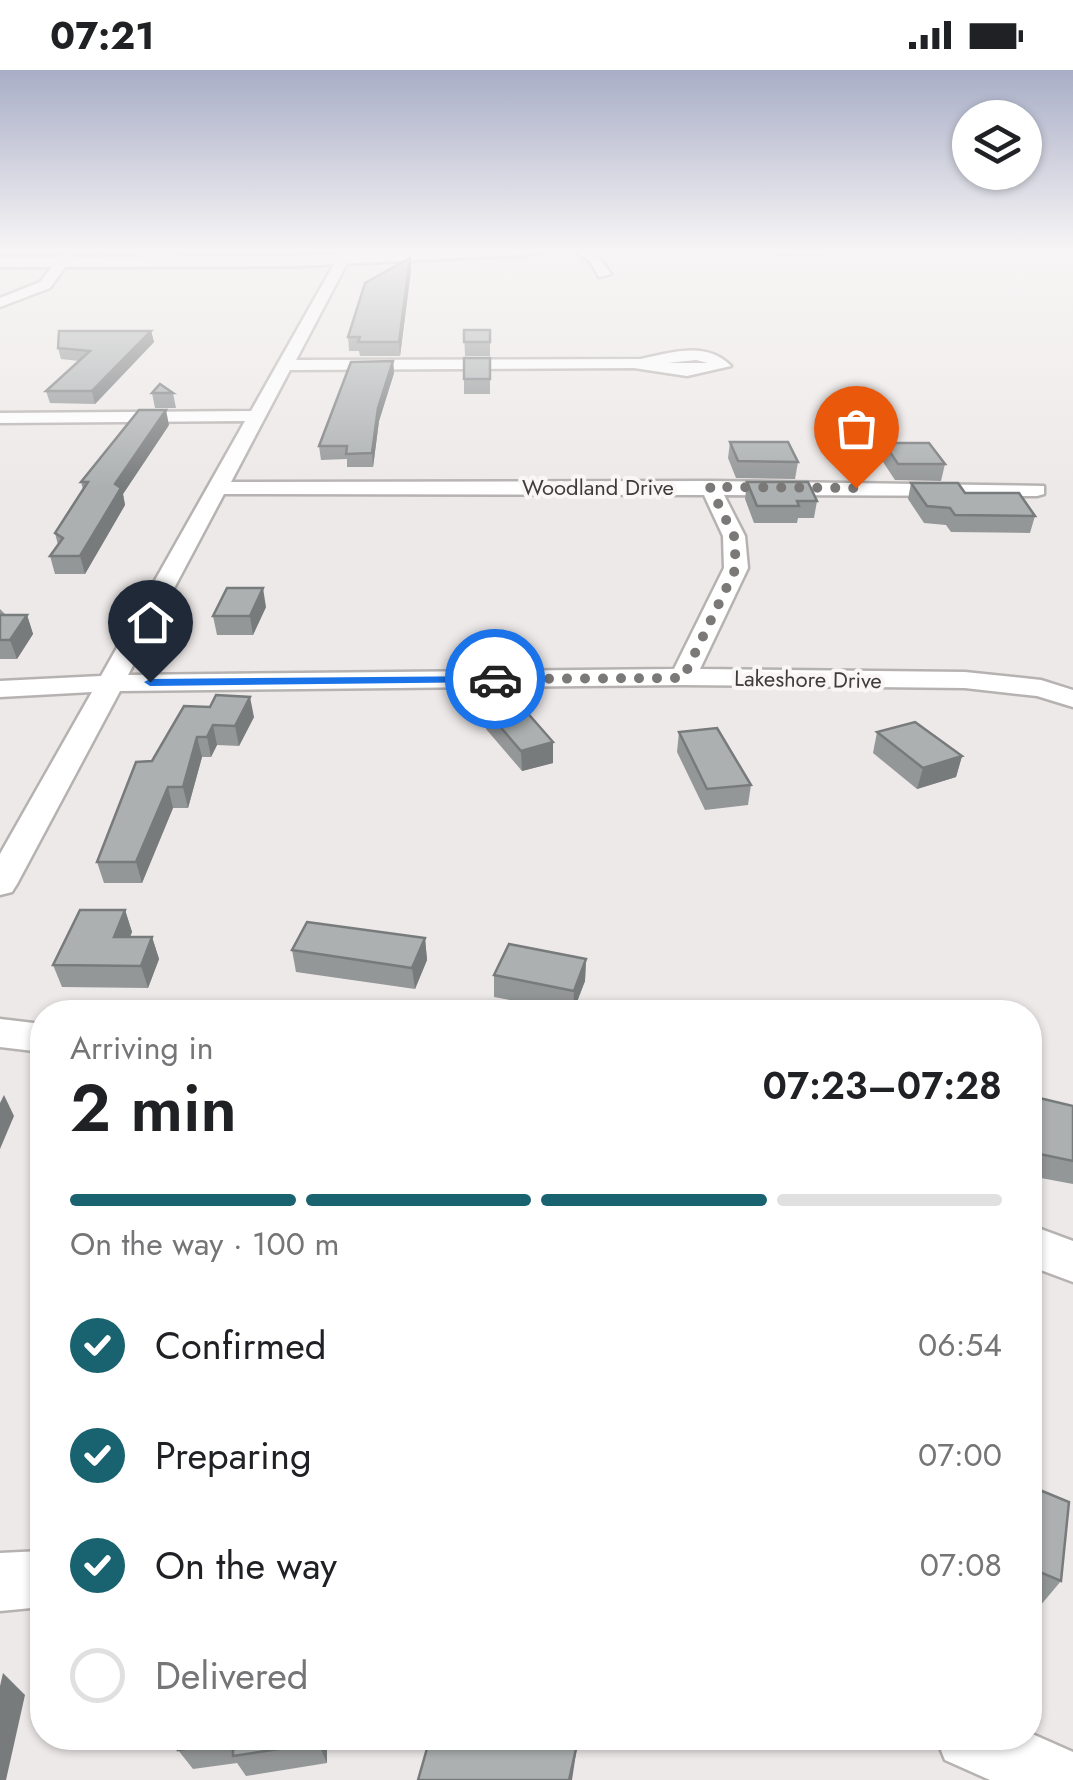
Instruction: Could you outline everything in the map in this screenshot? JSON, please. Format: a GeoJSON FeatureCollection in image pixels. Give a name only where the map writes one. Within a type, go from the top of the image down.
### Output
{"type":"FeatureCollection","features":[{"type":"Feature","properties":{"kind":"street"},"geometry":{"type":"LineString","coordinates":[[0,884],[304,330]]}},
{"type":"Feature","properties":{"kind":"street"},"geometry":{"type":"LineString","coordinates":[[286,365],[646,363]]}},
{"type":"Feature","properties":{"kind":"street"},"geometry":{"type":"LineString","coordinates":[[0,418],[258,416]]}},
{"type":"Feature","properties":{"kind":"street"},"geometry":{"type":"LineString","coordinates":[[683,678],[736,568],[734,536],[710,487]]}},
{"type":"Feature","properties":{"kind":"street","name":"Woodland Drive"},"geometry":{"type":"LineString","coordinates":[[219,488],[1037,490]]}},
{"type":"Feature","properties":{"kind":"street","name":"Lakeshore Drive"},"geometry":{"type":"LineString","coordinates":[[0,690],[112,683],[964,680],[1040,688],[1073,699]]}},
{"type":"Feature","properties":{"kind":"street"},"geometry":{"type":"LineString","coordinates":[[0,1032],[30,1036]]}},
{"type":"Feature","properties":{"kind":"street"},"geometry":{"type":"LineString","coordinates":[[1042,1250],[1073,1262]]}},
{"type":"Feature","properties":{"kind":"street"},"geometry":{"type":"LineString","coordinates":[[0,1582],[30,1580]]}},
{"type":"Feature","properties":{"kind":"street"},"geometry":{"type":"LineString","coordinates":[[995,1750],[1064,1780]]}},
{"type":"Feature","properties":{"kind":"building"},"geometry":{"type":"Polygon","coordinates":[[[350,330],[401,330],[399,342],[358,342],[360,337],[348,337],[350,330]]]}},
{"type":"Feature","properties":{"kind":"building"},"geometry":{"type":"Polygon","coordinates":[[[464,330],[490,330],[490,342],[464,342],[464,330]]]}},
{"type":"Feature","properties":{"kind":"building"},"geometry":{"type":"Polygon","coordinates":[[[59,331],[151,331],[92,391],[46,391],[90,351],[58,348],[59,331]]]}},
{"type":"Feature","properties":{"kind":"building"},"geometry":{"type":"Polygon","coordinates":[[[464,358],[490,358],[490,379],[464,379],[464,358]]]}},
{"type":"Feature","properties":{"kind":"building"},"geometry":{"type":"Polygon","coordinates":[[[393,361],[378,408],[372,453],[346,454],[347,446],[319,446],[351,362],[393,361]]]}},
{"type":"Feature","properties":{"kind":"building"},"geometry":{"type":"Polygon","coordinates":[[[160,384],[173,393],[152,393],[160,384]]]}},
{"type":"Feature","properties":{"kind":"building"},"geometry":{"type":"Polygon","coordinates":[[[139,410],[166,410],[115,484],[121,488],[80,556],[50,556],[63,538],[55,533],[88,482],[81,482],[139,410]]]}},
{"type":"Feature","properties":{"kind":"building"},"geometry":{"type":"Polygon","coordinates":[[[730,442],[788,442],[798,462],[738,461],[730,442]]]}},
{"type":"Feature","properties":{"kind":"building"},"geometry":{"type":"Polygon","coordinates":[[[884,443],[929,443],[945,464],[898,464],[884,443]]]}},
{"type":"Feature","properties":{"kind":"building"},"geometry":{"type":"Polygon","coordinates":[[[747,482],[808,482],[817,501],[797,501],[799,506],[757,506],[747,482]]]}},
{"type":"Feature","properties":{"kind":"building"},"geometry":{"type":"Polygon","coordinates":[[[911,483],[958,483],[965,493],[1019,493],[1035,516],[955,515],[950,508],[927,506],[911,483]]]}},
{"type":"Feature","properties":{"kind":"building"},"geometry":{"type":"Polygon","coordinates":[[[227,588],[263,588],[250,616],[213,616],[227,588]]]}},
{"type":"Feature","properties":{"kind":"building"},"geometry":{"type":"Polygon","coordinates":[[[0,615],[27,615],[10,640],[0,640],[0,615]]]}},
{"type":"Feature","properties":{"kind":"building"},"geometry":{"type":"Polygon","coordinates":[[[216,695],[250,697],[235,726],[213,725],[207,737],[197,737],[183,787],[168,787],[136,862],[97,862],[136,762],[152,761],[184,706],[210,707],[216,695]]]}},
{"type":"Feature","properties":{"kind":"building"},"geometry":{"type":"Polygon","coordinates":[[[517,701],[553,742],[521,751],[485,709],[517,701]]]}},
{"type":"Feature","properties":{"kind":"building"},"geometry":{"type":"Polygon","coordinates":[[[915,722],[962,756],[923,768],[877,732],[915,722]]]}},
{"type":"Feature","properties":{"kind":"building"},"geometry":{"type":"Polygon","coordinates":[[[717,728],[751,785],[707,789],[679,732],[717,728]]]}},
{"type":"Feature","properties":{"kind":"building"},"geometry":{"type":"Polygon","coordinates":[[[80,910],[125,910],[114,937],[152,937],[141,966],[53,965],[80,910]]]}},
{"type":"Feature","properties":{"kind":"building"},"geometry":{"type":"Polygon","coordinates":[[[307,922],[425,938],[412,968],[292,950],[307,922]]]}},
{"type":"Feature","properties":{"kind":"building"},"geometry":{"type":"Polygon","coordinates":[[[509,944],[586,959],[574,991],[494,975],[509,944]]]}},
{"type":"Feature","properties":{"kind":"building"},"geometry":{"type":"Polygon","coordinates":[[[1042,1099],[1073,1106],[1073,1161],[1042,1155],[1042,1099]]]}},
{"type":"Feature","properties":{"kind":"building"},"geometry":{"type":"Polygon","coordinates":[[[1042,1491],[1069,1502],[1061,1581],[1042,1573],[1042,1491]]]}},
{"type":"Feature","properties":{"kind":"building"},"geometry":{"type":"Polygon","coordinates":[[[233,1750],[272,1750],[233,1756],[233,1750]]]}},
{"type":"Feature","properties":{"kind":"building"},"geometry":{"type":"Polygon","coordinates":[[[427,1750],[576,1750],[569,1780],[418,1780],[427,1750]]]}},
{"type":"Feature","properties":{"kind":"way so far"},"geometry":{"type":"LineString","coordinates":[[495,679],[683,678],[736,568],[734,536],[710,487],[856,488]]}},
{"type":"Feature","properties":{"kind":"route"},"geometry":{"type":"LineString","coordinates":[[150,682],[495,679]]}}]}
